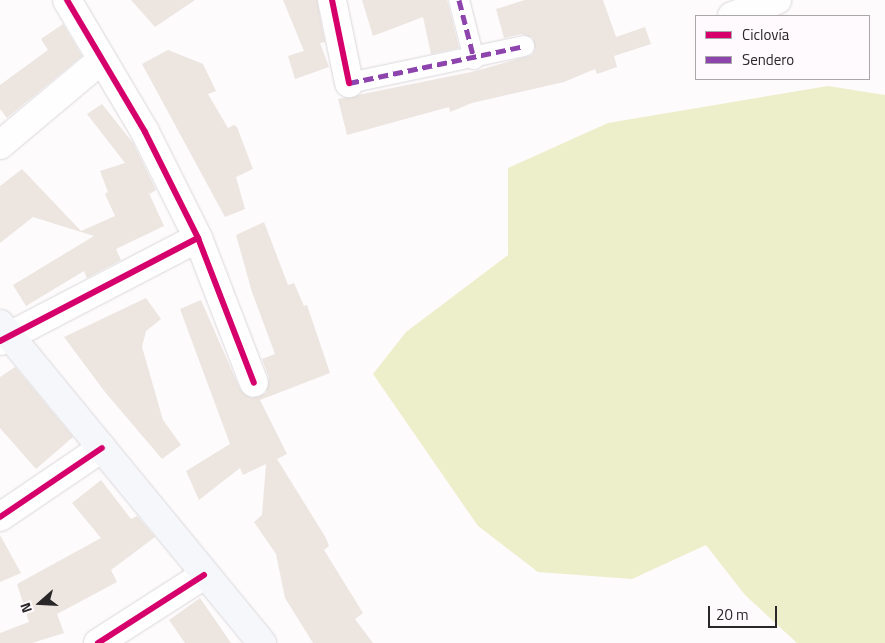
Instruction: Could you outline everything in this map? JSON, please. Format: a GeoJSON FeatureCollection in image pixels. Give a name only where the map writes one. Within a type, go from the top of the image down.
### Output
{"type":"FeatureCollection","features":[{"type":"Feature","properties":{"kind":"main road"},"geometry":{"type":"LineString","coordinates":[[3,334],[102,448],[204,575],[262,643]]}},
{"type":"Feature","properties":{"kind":"street"},"geometry":{"type":"LineString","coordinates":[[67,0],[100,61],[145,132],[198,238],[254,383]]}},
{"type":"Feature","properties":{"kind":"street"},"geometry":{"type":"LineString","coordinates":[[332,0],[349,82],[474,59],[524,46]]}},
{"type":"Feature","properties":{"kind":"street"},"geometry":{"type":"LineString","coordinates":[[460,0],[474,59]]}},
{"type":"Feature","properties":{"kind":"street"},"geometry":{"type":"LineString","coordinates":[[735,15],[777,0]]}},
{"type":"Feature","properties":{"kind":"street"},"geometry":{"type":"LineString","coordinates":[[0,145],[100,61]]}},
{"type":"Feature","properties":{"kind":"street"},"geometry":{"type":"LineString","coordinates":[[3,334],[198,238]]}},
{"type":"Feature","properties":{"kind":"street"},"geometry":{"type":"LineString","coordinates":[[0,517],[102,448]]}},
{"type":"Feature","properties":{"kind":"street"},"geometry":{"type":"LineString","coordinates":[[98,643],[204,575]]}},
{"type":"Feature","properties":{"kind":"green space"},"geometry":{"type":"Polygon","coordinates":[[[828,86],[885,95],[885,643],[797,643],[745,595],[706,545],[632,579],[538,572],[478,526],[373,374],[406,332],[508,255],[508,168],[608,123],[828,86]]]}},
{"type":"Feature","properties":{"kind":"building"},"geometry":{"type":"Polygon","coordinates":[[[131,0],[195,0],[155,27],[131,0]]]}},
{"type":"Feature","properties":{"kind":"building"},"geometry":{"type":"Polygon","coordinates":[[[283,0],[317,0],[325,42],[320,43],[329,67],[295,79],[288,56],[304,51],[283,0]]]}},
{"type":"Feature","properties":{"kind":"building"},"geometry":{"type":"Polygon","coordinates":[[[362,0],[447,0],[459,48],[431,54],[423,17],[373,36],[362,0]]]}},
{"type":"Feature","properties":{"kind":"building"},"geometry":{"type":"Polygon","coordinates":[[[525,0],[603,0],[616,37],[645,27],[651,44],[614,56],[617,67],[597,74],[595,69],[564,82],[472,103],[450,112],[449,107],[347,135],[338,99],[476,71],[532,55],[535,49],[533,38],[522,34],[504,38],[496,9],[525,0]]]}},
{"type":"Feature","properties":{"kind":"building"},"geometry":{"type":"Polygon","coordinates":[[[63,24],[82,56],[7,118],[0,109],[0,85],[48,50],[41,39],[63,24]]]}},
{"type":"Feature","properties":{"kind":"building"},"geometry":{"type":"Polygon","coordinates":[[[168,50],[203,64],[216,91],[208,94],[228,128],[234,125],[237,127],[253,169],[236,177],[245,209],[225,217],[142,64],[168,50]]]}},
{"type":"Feature","properties":{"kind":"building"},"geometry":{"type":"Polygon","coordinates":[[[102,104],[133,143],[156,190],[150,194],[148,191],[164,226],[116,249],[121,260],[87,278],[84,271],[26,306],[13,285],[94,236],[33,217],[0,243],[0,186],[22,169],[81,231],[115,216],[105,194],[108,192],[100,171],[125,163],[87,114],[102,104]]]}},
{"type":"Feature","properties":{"kind":"building"},"geometry":{"type":"Polygon","coordinates":[[[264,222],[288,285],[294,283],[304,306],[307,305],[330,373],[260,400],[287,454],[277,459],[326,538],[329,546],[324,550],[363,613],[355,619],[373,643],[313,643],[285,598],[276,554],[254,522],[262,515],[266,464],[243,475],[240,468],[199,500],[186,471],[230,444],[180,309],[201,300],[240,389],[251,398],[266,393],[269,378],[262,359],[275,354],[252,292],[236,235],[264,222]]]}},
{"type":"Feature","properties":{"kind":"building"},"geometry":{"type":"Polygon","coordinates":[[[146,298],[161,319],[146,331],[142,347],[163,420],[181,445],[162,459],[105,392],[64,337],[146,298]]]}},
{"type":"Feature","properties":{"kind":"building"},"geometry":{"type":"Polygon","coordinates":[[[15,367],[73,437],[36,469],[0,428],[0,377],[15,367]]]}},
{"type":"Feature","properties":{"kind":"building"},"geometry":{"type":"Polygon","coordinates":[[[101,480],[131,519],[137,516],[155,537],[111,570],[117,582],[57,614],[64,633],[32,643],[0,643],[0,633],[29,622],[17,584],[101,538],[72,503],[101,480]]]}},
{"type":"Feature","properties":{"kind":"building"},"geometry":{"type":"Polygon","coordinates":[[[0,535],[21,573],[0,582],[0,535]]]}},
{"type":"Feature","properties":{"kind":"building"},"geometry":{"type":"Polygon","coordinates":[[[200,598],[231,643],[185,643],[169,620],[200,598]]]}},
{"type":"Feature","properties":{"kind":"marked path"},"geometry":{"type":"LineString","coordinates":[[459,0],[474,59]]}},
{"type":"Feature","properties":{"kind":"marked path"},"geometry":{"type":"LineString","coordinates":[[349,83],[524,46]]}},
{"type":"Feature","properties":{"kind":"cycle path"},"geometry":{"type":"LineString","coordinates":[[67,0],[145,132],[198,238],[254,383]]}},
{"type":"Feature","properties":{"kind":"cycle path"},"geometry":{"type":"LineString","coordinates":[[332,0],[349,83]]}},
{"type":"Feature","properties":{"kind":"cycle path"},"geometry":{"type":"LineString","coordinates":[[0,341],[198,238]]}},
{"type":"Feature","properties":{"kind":"cycle path"},"geometry":{"type":"LineString","coordinates":[[0,517],[102,448]]}},
{"type":"Feature","properties":{"kind":"cycle path"},"geometry":{"type":"LineString","coordinates":[[98,643],[204,575]]}}]}
